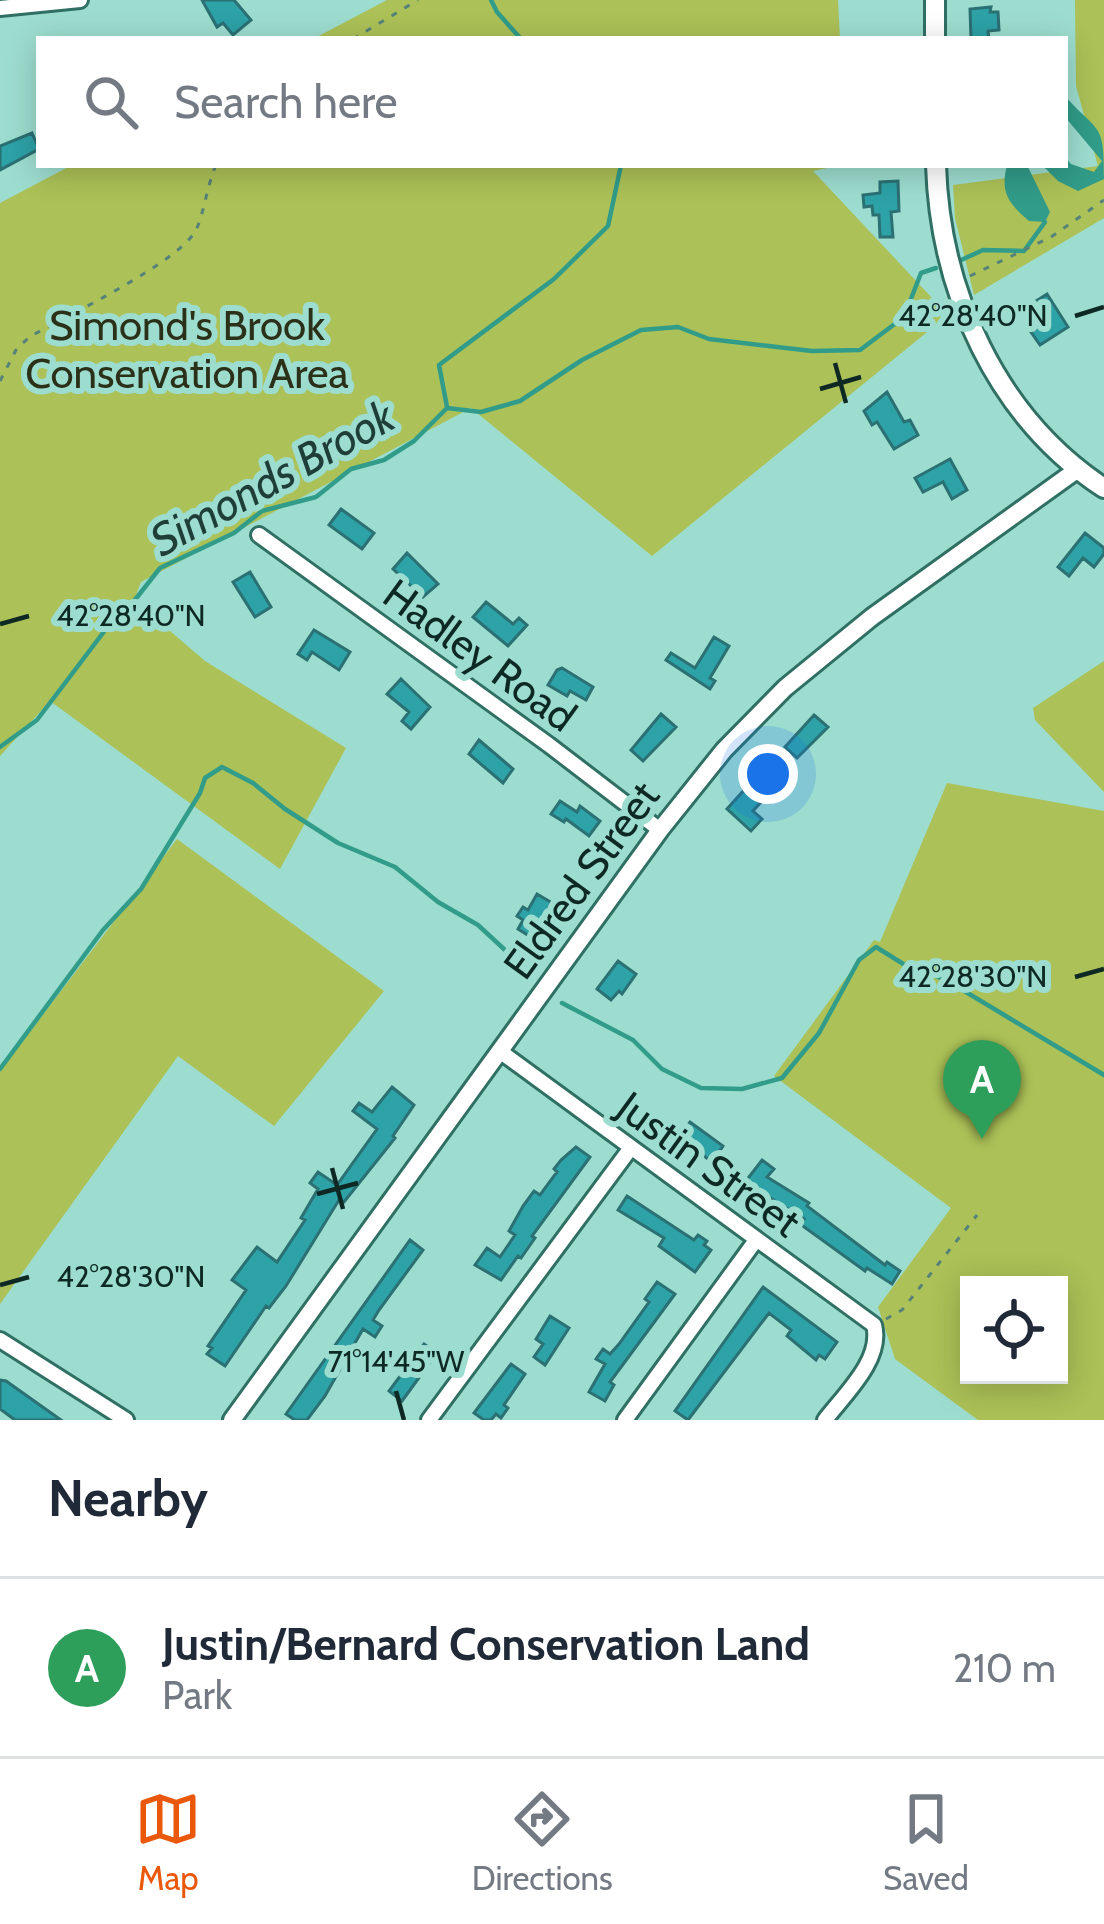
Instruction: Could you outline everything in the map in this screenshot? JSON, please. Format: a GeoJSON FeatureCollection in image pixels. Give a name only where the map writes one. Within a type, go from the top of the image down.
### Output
{"type":"FeatureCollection","features":[{"type":"Feature","properties":{"kind":"main road"},"geometry":{"type":"LineString","coordinates":[[935,0],[935,36]]}},
{"type":"Feature","properties":{"kind":"main road"},"geometry":{"type":"LineString","coordinates":[[936,168],[952,282],[970,329],[1029,418],[1078,469],[1104,488]]}},
{"type":"Feature","properties":{"kind":"street"},"geometry":{"type":"LineString","coordinates":[[0,8],[80,0]]}},
{"type":"Feature","properties":{"kind":"street","name":"Eldred Street"},"geometry":{"type":"LineString","coordinates":[[232,1420],[660,830],[724,750],[801,674],[872,617],[1078,469]]}},
{"type":"Feature","properties":{"kind":"street","name":"Hadley Road"},"geometry":{"type":"LineString","coordinates":[[259,535],[660,830]]}},
{"type":"Feature","properties":{"kind":"street","name":"Justin Street"},"geometry":{"type":"LineString","coordinates":[[501,1052],[874,1328]]}},
{"type":"Feature","properties":{"kind":"street"},"geometry":{"type":"LineString","coordinates":[[429,1420],[630,1149]]}},
{"type":"Feature","properties":{"kind":"street"},"geometry":{"type":"LineString","coordinates":[[625,1420],[756,1240]]}},
{"type":"Feature","properties":{"kind":"street"},"geometry":{"type":"LineString","coordinates":[[825,1420],[872,1355],[878,1340],[874,1328]]}},
{"type":"Feature","properties":{"kind":"street"},"geometry":{"type":"LineString","coordinates":[[0,1340],[126,1420]]}},
{"type":"Feature","properties":{"kind":"path"},"geometry":{"type":"LineString","coordinates":[[358,36],[418,0]]}},
{"type":"Feature","properties":{"kind":"path"},"geometry":{"type":"LineString","coordinates":[[0,382],[17,348],[31,336],[183,245],[196,232],[215,168]]}},
{"type":"Feature","properties":{"kind":"path"},"geometry":{"type":"LineString","coordinates":[[952,282],[1051,238],[1104,200]]}},
{"type":"Feature","properties":{"kind":"path"},"geometry":{"type":"LineString","coordinates":[[874,1328],[902,1310],[977,1215]]}},
{"type":"Feature","properties":{"kind":"green space"},"geometry":{"type":"Polygon","coordinates":[[[387,0],[838,0],[840,36],[319,36],[387,0]]]}},
{"type":"Feature","properties":{"kind":"green space"},"geometry":{"type":"Polygon","coordinates":[[[1075,0],[1104,0],[1104,218],[974,295],[955,218],[953,185],[1098,166],[1076,86],[1075,0]]]}},
{"type":"Feature","properties":{"kind":"green space","name":"Simond's Brook Conservation Area"},"geometry":{"type":"Polygon","coordinates":[[[66,168],[827,168],[813,171],[948,315],[652,556],[471,408],[141,582],[134,600],[205,661],[346,748],[280,869],[50,701],[0,756],[0,203],[66,168]]]}},
{"type":"Feature","properties":{"kind":"green space"},"geometry":{"type":"Polygon","coordinates":[[[1104,661],[1104,792],[1035,720],[1033,708],[1104,661]]]}},
{"type":"Feature","properties":{"kind":"green space"},"geometry":{"type":"Polygon","coordinates":[[[947,783],[1104,811],[1104,1420],[978,1420],[895,1359],[878,1307],[951,1208],[774,1076],[874,940],[880,942],[947,783]]]}},
{"type":"Feature","properties":{"kind":"green space"},"geometry":{"type":"Polygon","coordinates":[[[177,839],[384,991],[274,1126],[178,1056],[0,1304],[0,1071],[177,839]]]}},
{"type":"Feature","properties":{"kind":"shaded area"},"geometry":{"type":"Polygon","coordinates":[[[1068,99],[1098,130],[1103,147],[1104,179],[1078,191],[1045,168],[1068,168],[1068,160],[1094,172],[1102,161],[1068,121],[1068,99]]]}},
{"type":"Feature","properties":{"kind":"shaded area"},"geometry":{"type":"Polygon","coordinates":[[[1007,168],[1028,168],[1050,212],[1045,222],[1029,221],[1011,202],[1007,168]]]}},
{"type":"Feature","properties":{"kind":"building"},"geometry":{"type":"Polygon","coordinates":[[[202,0],[234,0],[251,20],[233,35],[223,23],[217,27],[202,0]]]}},
{"type":"Feature","properties":{"kind":"building"},"geometry":{"type":"Polygon","coordinates":[[[991,7],[990,12],[998,12],[999,30],[988,31],[989,36],[971,36],[970,9],[991,7]]]}},
{"type":"Feature","properties":{"kind":"building"},"geometry":{"type":"Polygon","coordinates":[[[32,133],[36,151],[0,170],[0,146],[32,133]]]}},
{"type":"Feature","properties":{"kind":"building"},"geometry":{"type":"Polygon","coordinates":[[[898,181],[899,211],[891,212],[893,237],[880,237],[879,215],[873,215],[872,206],[864,207],[863,195],[880,193],[880,182],[898,181]]]}},
{"type":"Feature","properties":{"kind":"building"},"geometry":{"type":"Polygon","coordinates":[[[1047,294],[1068,327],[1040,345],[1031,332],[1042,324],[1030,305],[1047,294]]]}},
{"type":"Feature","properties":{"kind":"building"},"geometry":{"type":"Polygon","coordinates":[[[887,392],[904,422],[910,420],[918,435],[894,449],[864,411],[887,392]]]}},
{"type":"Feature","properties":{"kind":"building"},"geometry":{"type":"Polygon","coordinates":[[[950,459],[967,490],[952,499],[943,482],[923,492],[915,478],[950,459]]]}},
{"type":"Feature","properties":{"kind":"building"},"geometry":{"type":"Polygon","coordinates":[[[341,509],[374,533],[362,549],[329,525],[341,509]]]}},
{"type":"Feature","properties":{"kind":"building"},"geometry":{"type":"Polygon","coordinates":[[[1085,533],[1104,548],[1104,554],[1094,567],[1083,558],[1069,576],[1058,567],[1085,533]]]}},
{"type":"Feature","properties":{"kind":"building"},"geometry":{"type":"Polygon","coordinates":[[[407,553],[438,584],[423,597],[393,569],[407,553]]]}},
{"type":"Feature","properties":{"kind":"building"},"geometry":{"type":"Polygon","coordinates":[[[250,572],[271,607],[255,617],[233,582],[250,572]]]}},
{"type":"Feature","properties":{"kind":"building"},"geometry":{"type":"Polygon","coordinates":[[[486,602],[513,624],[519,618],[527,625],[508,646],[473,617],[486,602]]]}},
{"type":"Feature","properties":{"kind":"building"},"geometry":{"type":"Polygon","coordinates":[[[314,630],[350,652],[339,670],[312,652],[307,660],[298,654],[314,630]]]}},
{"type":"Feature","properties":{"kind":"building"},"geometry":{"type":"Polygon","coordinates":[[[714,637],[729,646],[710,678],[715,681],[710,689],[666,660],[671,653],[695,668],[714,637]]]}},
{"type":"Feature","properties":{"kind":"building"},"geometry":{"type":"Polygon","coordinates":[[[562,668],[593,687],[586,700],[548,685],[562,668]]]}},
{"type":"Feature","properties":{"kind":"building"},"geometry":{"type":"Polygon","coordinates":[[[401,679],[430,707],[411,729],[402,721],[409,712],[387,694],[401,679]]]}},
{"type":"Feature","properties":{"kind":"building"},"geometry":{"type":"Polygon","coordinates":[[[661,714],[676,727],[643,761],[631,750],[661,714]]]}},
{"type":"Feature","properties":{"kind":"building"},"geometry":{"type":"Polygon","coordinates":[[[814,715],[828,727],[797,758],[785,747],[814,715]]]}},
{"type":"Feature","properties":{"kind":"building"},"geometry":{"type":"Polygon","coordinates":[[[479,740],[513,769],[503,783],[469,754],[479,740]]]}},
{"type":"Feature","properties":{"kind":"building"},"geometry":{"type":"Polygon","coordinates":[[[746,788],[761,802],[753,811],[762,819],[751,831],[727,809],[746,788]]]}},
{"type":"Feature","properties":{"kind":"building"},"geometry":{"type":"Polygon","coordinates":[[[560,801],[577,812],[580,806],[600,821],[589,836],[551,814],[560,801]]]}},
{"type":"Feature","properties":{"kind":"building"},"geometry":{"type":"Polygon","coordinates":[[[537,894],[554,904],[529,936],[518,929],[523,920],[517,916],[523,907],[528,910],[537,894]]]}},
{"type":"Feature","properties":{"kind":"building"},"geometry":{"type":"Polygon","coordinates":[[[618,961],[636,974],[622,994],[619,991],[611,1000],[597,989],[618,961]]]}},
{"type":"Feature","properties":{"kind":"building"},"geometry":{"type":"Polygon","coordinates":[[[392,1087],[414,1105],[395,1138],[344,1202],[339,1200],[286,1286],[266,1306],[225,1366],[207,1354],[246,1290],[232,1280],[257,1247],[277,1262],[305,1220],[301,1218],[318,1189],[310,1183],[318,1172],[337,1185],[377,1129],[353,1111],[359,1103],[372,1112],[392,1087]]]}},
{"type":"Feature","properties":{"kind":"building"},"geometry":{"type":"Polygon","coordinates":[[[690,1122],[723,1146],[712,1162],[679,1137],[690,1122]]]}},
{"type":"Feature","properties":{"kind":"building"},"geometry":{"type":"Polygon","coordinates":[[[576,1147],[590,1157],[521,1258],[501,1280],[475,1265],[487,1248],[500,1257],[515,1235],[509,1231],[523,1206],[534,1191],[540,1195],[557,1172],[554,1169],[576,1147]]]}},
{"type":"Feature","properties":{"kind":"building"},"geometry":{"type":"Polygon","coordinates":[[[762,1160],[774,1169],[767,1177],[809,1203],[885,1265],[900,1271],[892,1284],[865,1271],[800,1224],[804,1219],[745,1182],[762,1160]]]}},
{"type":"Feature","properties":{"kind":"building"},"geometry":{"type":"Polygon","coordinates":[[[627,1196],[694,1240],[698,1235],[707,1241],[704,1245],[711,1250],[695,1272],[659,1246],[664,1238],[618,1210],[627,1196]]]}},
{"type":"Feature","properties":{"kind":"building"},"geometry":{"type":"Polygon","coordinates":[[[410,1240],[423,1250],[373,1320],[382,1326],[375,1337],[363,1329],[307,1420],[286,1414],[410,1240]]]}},
{"type":"Feature","properties":{"kind":"building"},"geometry":{"type":"Polygon","coordinates":[[[657,1282],[675,1294],[610,1382],[614,1385],[605,1401],[589,1392],[605,1364],[596,1359],[603,1349],[610,1354],[619,1344],[649,1302],[645,1299],[657,1282]]]}},
{"type":"Feature","properties":{"kind":"building"},"geometry":{"type":"Polygon","coordinates":[[[763,1287],[837,1342],[825,1359],[819,1355],[816,1360],[769,1313],[688,1420],[675,1411],[763,1287]]]}},
{"type":"Feature","properties":{"kind":"building"},"geometry":{"type":"Polygon","coordinates":[[[550,1316],[569,1328],[545,1365],[534,1357],[543,1344],[536,1339],[550,1316]]]}},
{"type":"Feature","properties":{"kind":"building"},"geometry":{"type":"Polygon","coordinates":[[[424,1344],[437,1353],[402,1401],[389,1391],[424,1344]]]}},
{"type":"Feature","properties":{"kind":"building"},"geometry":{"type":"Polygon","coordinates":[[[511,1364],[525,1374],[501,1418],[496,1414],[484,1420],[474,1413],[511,1364]]]}},
{"type":"Feature","properties":{"kind":"building"},"geometry":{"type":"Polygon","coordinates":[[[0,1380],[61,1420],[15,1420],[0,1409],[0,1380]]]}},
{"type":"Feature","properties":{"kind":"waterway"},"geometry":{"type":"LineString","coordinates":[[491,0],[518,36]]}},
{"type":"Feature","properties":{"kind":"waterway"},"geometry":{"type":"LineString","coordinates":[[447,407],[439,365],[554,279],[608,226],[620,168]]}},
{"type":"Feature","properties":{"kind":"waterway","name":"Simonds Brook"},"geometry":{"type":"LineString","coordinates":[[959,261],[983,250],[1024,251],[1045,222],[1042,219]]}},
{"type":"Feature","properties":{"kind":"waterway","name":"Simonds Brook"},"geometry":{"type":"LineString","coordinates":[[0,747],[37,720],[109,625],[160,568],[234,533],[262,511],[316,497],[351,469],[384,460],[414,441],[447,408],[481,412],[520,401],[582,360],[641,330],[678,327],[709,339],[812,351],[860,350],[904,317],[921,273],[936,268]]}},
{"type":"Feature","properties":{"kind":"waterway"},"geometry":{"type":"LineString","coordinates":[[0,1069],[103,930],[141,889],[205,778],[222,767],[253,783],[338,843],[395,867],[438,902],[478,925],[533,976]]}},
{"type":"Feature","properties":{"kind":"waterway"},"geometry":{"type":"LineString","coordinates":[[562,1003],[633,1040],[662,1069],[701,1088],[742,1089],[782,1078],[819,1033],[859,960],[876,947],[905,965],[946,980],[1104,1075]]}},
{"type":"Feature","properties":{"kind":"place","name":"Justin/Bernard Conservation Land"},"geometry":{"type":"Point","coordinates":[982,1139]}}]}
